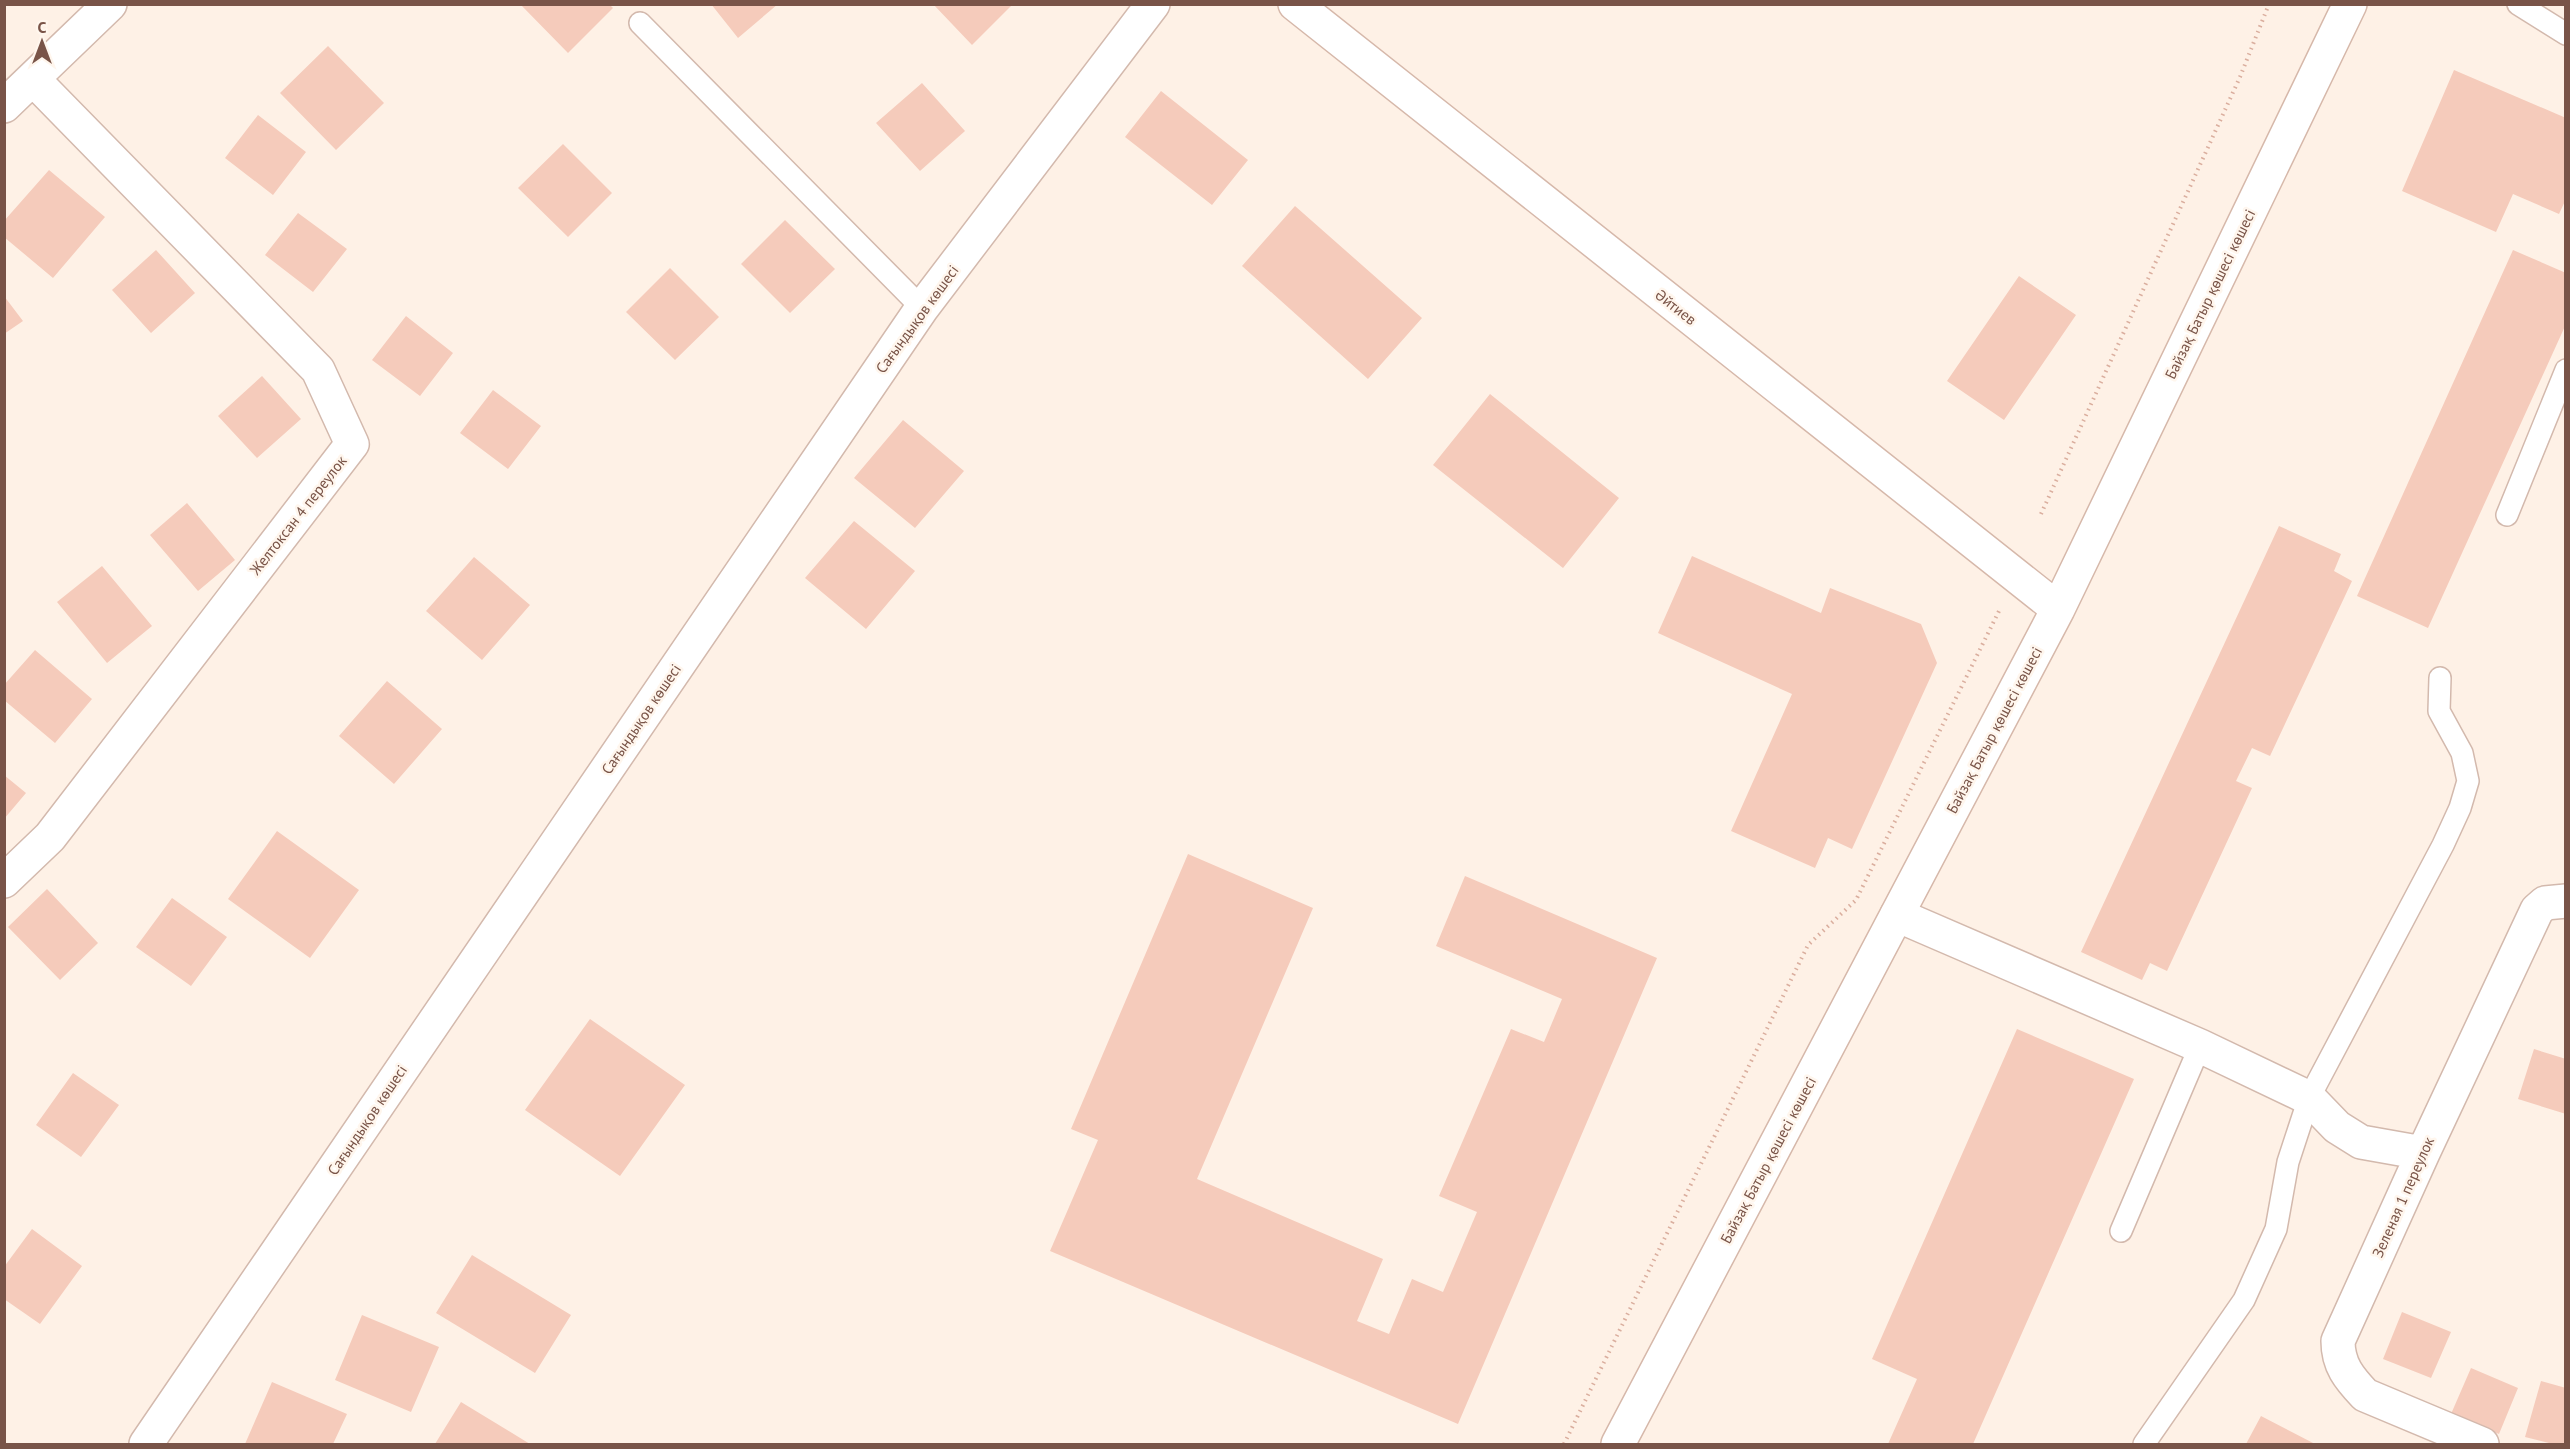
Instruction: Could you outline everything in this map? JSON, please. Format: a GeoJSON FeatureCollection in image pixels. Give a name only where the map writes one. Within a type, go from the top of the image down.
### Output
{"type":"FeatureCollection","features":[{"type":"Feature","properties":{"kind":"street"},"geometry":{"type":"LineString","coordinates":[[4,106],[110,4]]}},
{"type":"Feature","properties":{"kind":"street","name":"Сағындықов көшесі"},"geometry":{"type":"LineString","coordinates":[[146,1444],[922,308],[1153,4]]}},
{"type":"Feature","properties":{"kind":"street","name":"Әйтиев"},"geometry":{"type":"LineString","coordinates":[[1295,4],[2058,609]]}},
{"type":"Feature","properties":{"kind":"street","name":"Байзақ Батыр қөшесі көшесі"},"geometry":{"type":"LineString","coordinates":[[1618,1444],[2058,609],[2350,4]]}},
{"type":"Feature","properties":{"kind":"street","name":"Желтоксан 4 переулок"},"geometry":{"type":"LineString","coordinates":[[4,880],[50,837],[352,444],[318,370],[33,79]]}},
{"type":"Feature","properties":{"kind":"street","name":"Зеленая 1 переулок"},"geometry":{"type":"LineString","coordinates":[[2482,1444],[2364,1395],[2354,1384],[2338,1357],[2338,1341],[2537,910],[2545,903],[2565,901]]}},
{"type":"Feature","properties":{"kind":"street"},"geometry":{"type":"LineString","coordinates":[[1897,915],[2199,1046],[2309,1098],[2337,1127],[2361,1142],[2423,1153]]}},
{"type":"Feature","properties":{"kind":"lane"},"geometry":{"type":"LineString","coordinates":[[2518,4],[2565,34]]}},
{"type":"Feature","properties":{"kind":"lane"},"geometry":{"type":"LineString","coordinates":[[640,22],[922,308]]}},
{"type":"Feature","properties":{"kind":"lane"},"geometry":{"type":"LineString","coordinates":[[2507,515],[2565,370]]}},
{"type":"Feature","properties":{"kind":"lane"},"geometry":{"type":"LineString","coordinates":[[2144,1444],[2244,1300],[2276,1229],[2288,1162],[2309,1098],[2460,808],[2468,781],[2462,753],[2439,711],[2440,678]]}},
{"type":"Feature","properties":{"kind":"lane"},"geometry":{"type":"LineString","coordinates":[[2121,1232],[2199,1046]]}},
{"type":"Feature","properties":{"kind":"path"},"geometry":{"type":"LineString","coordinates":[[2041,514],[2240,77],[2269,4]]}},
{"type":"Feature","properties":{"kind":"path"},"geometry":{"type":"LineString","coordinates":[[1564,1444],[1808,945],[1856,900],[2004,601]]}},
{"type":"Feature","properties":{"kind":"building"},"geometry":{"type":"Polygon","coordinates":[[[520,4],[609,4],[613,8],[568,53],[520,4]]]}},
{"type":"Feature","properties":{"kind":"building"},"geometry":{"type":"Polygon","coordinates":[[[711,4],[778,4],[738,38],[711,4]]]}},
{"type":"Feature","properties":{"kind":"building"},"geometry":{"type":"Polygon","coordinates":[[[933,4],[1013,4],[972,45],[933,4]]]}},
{"type":"Feature","properties":{"kind":"building"},"geometry":{"type":"Polygon","coordinates":[[[328,46],[384,103],[336,150],[280,93],[328,46]]]}},
{"type":"Feature","properties":{"kind":"building"},"geometry":{"type":"Polygon","coordinates":[[[2454,70],[2566,118],[2566,199],[2559,214],[2513,194],[2496,232],[2402,191],[2454,70]]]}},
{"type":"Feature","properties":{"kind":"building"},"geometry":{"type":"Polygon","coordinates":[[[922,83],[965,131],[920,171],[876,123],[922,83]]]}},
{"type":"Feature","properties":{"kind":"building"},"geometry":{"type":"Polygon","coordinates":[[[1161,91],[1248,160],[1212,205],[1125,137],[1161,91]]]}},
{"type":"Feature","properties":{"kind":"building"},"geometry":{"type":"Polygon","coordinates":[[[258,115],[306,152],[273,195],[225,158],[258,115]]]}},
{"type":"Feature","properties":{"kind":"building"},"geometry":{"type":"Polygon","coordinates":[[[563,144],[612,193],[568,237],[518,188],[563,144]]]}},
{"type":"Feature","properties":{"kind":"building"},"geometry":{"type":"Polygon","coordinates":[[[49,170],[105,217],[53,278],[4,237],[4,221],[49,170]]]}},
{"type":"Feature","properties":{"kind":"building"},"geometry":{"type":"Polygon","coordinates":[[[1295,206],[1422,318],[1368,379],[1242,266],[1295,206]]]}},
{"type":"Feature","properties":{"kind":"building"},"geometry":{"type":"Polygon","coordinates":[[[298,213],[347,249],[313,292],[265,255],[298,213]]]}},
{"type":"Feature","properties":{"kind":"building"},"geometry":{"type":"Polygon","coordinates":[[[785,220],[835,269],[790,313],[741,264],[785,220]]]}},
{"type":"Feature","properties":{"kind":"building"},"geometry":{"type":"Polygon","coordinates":[[[156,250],[195,293],[151,333],[112,290],[156,250]]]}},
{"type":"Feature","properties":{"kind":"building"},"geometry":{"type":"Polygon","coordinates":[[[2513,250],[2566,273],[2566,324],[2428,628],[2357,596],[2513,250]]]}},
{"type":"Feature","properties":{"kind":"building"},"geometry":{"type":"Polygon","coordinates":[[[670,268],[719,317],[675,360],[626,312],[670,268]]]}},
{"type":"Feature","properties":{"kind":"building"},"geometry":{"type":"Polygon","coordinates":[[[2019,276],[2076,315],[2004,420],[1947,381],[2019,276]]]}},
{"type":"Feature","properties":{"kind":"building"},"geometry":{"type":"Polygon","coordinates":[[[4,296],[23,321],[4,334],[4,296]]]}},
{"type":"Feature","properties":{"kind":"building"},"geometry":{"type":"Polygon","coordinates":[[[406,316],[453,353],[420,396],[372,360],[406,316]]]}},
{"type":"Feature","properties":{"kind":"building"},"geometry":{"type":"Polygon","coordinates":[[[262,376],[301,419],[257,458],[218,416],[262,376]]]}},
{"type":"Feature","properties":{"kind":"building"},"geometry":{"type":"Polygon","coordinates":[[[493,390],[541,426],[508,469],[460,433],[493,390]]]}},
{"type":"Feature","properties":{"kind":"building"},"geometry":{"type":"Polygon","coordinates":[[[1490,394],[1619,498],[1563,568],[1433,465],[1490,394]]]}},
{"type":"Feature","properties":{"kind":"building"},"geometry":{"type":"Polygon","coordinates":[[[903,420],[964,471],[915,528],[854,478],[903,420]]]}},
{"type":"Feature","properties":{"kind":"building"},"geometry":{"type":"Polygon","coordinates":[[[187,503],[235,560],[198,591],[150,535],[187,503]]]}},
{"type":"Feature","properties":{"kind":"building"},"geometry":{"type":"Polygon","coordinates":[[[854,521],[915,571],[866,629],[805,578],[854,521]]]}},
{"type":"Feature","properties":{"kind":"building"},"geometry":{"type":"Polygon","coordinates":[[[2279,526],[2341,554],[2334,571],[2352,581],[2270,756],[2252,748],[2236,781],[2252,788],[2167,971],[2150,963],[2142,980],[2081,952],[2279,526]]]}},
{"type":"Feature","properties":{"kind":"building"},"geometry":{"type":"Polygon","coordinates":[[[1692,556],[1821,613],[1830,588],[1921,624],[1937,663],[1852,849],[1828,838],[1815,868],[1731,831],[1792,694],[1658,633],[1692,556]]]}},
{"type":"Feature","properties":{"kind":"building"},"geometry":{"type":"Polygon","coordinates":[[[474,557],[530,605],[482,660],[426,611],[474,557]]]}},
{"type":"Feature","properties":{"kind":"building"},"geometry":{"type":"Polygon","coordinates":[[[102,566],[152,626],[107,663],[57,602],[102,566]]]}},
{"type":"Feature","properties":{"kind":"building"},"geometry":{"type":"Polygon","coordinates":[[[35,650],[92,699],[55,743],[4,700],[4,685],[35,650]]]}},
{"type":"Feature","properties":{"kind":"building"},"geometry":{"type":"Polygon","coordinates":[[[387,681],[442,729],[394,784],[339,736],[387,681]]]}},
{"type":"Feature","properties":{"kind":"building"},"geometry":{"type":"Polygon","coordinates":[[[4,775],[26,793],[4,819],[4,775]]]}},
{"type":"Feature","properties":{"kind":"building"},"geometry":{"type":"Polygon","coordinates":[[[277,831],[359,890],[310,958],[228,899],[277,831]]]}},
{"type":"Feature","properties":{"kind":"building"},"geometry":{"type":"Polygon","coordinates":[[[1188,854],[1313,908],[1197,1179],[1383,1259],[1357,1321],[1389,1334],[1412,1279],[1443,1292],[1477,1212],[1439,1196],[1511,1029],[1544,1042],[1562,999],[1436,946],[1465,876],[1657,958],[1458,1424],[1050,1251],[1098,1140],[1071,1129],[1188,854]]]}},
{"type":"Feature","properties":{"kind":"building"},"geometry":{"type":"Polygon","coordinates":[[[47,889],[98,943],[60,980],[8,927],[47,889]]]}},
{"type":"Feature","properties":{"kind":"building"},"geometry":{"type":"Polygon","coordinates":[[[172,898],[227,937],[191,986],[136,947],[172,898]]]}},
{"type":"Feature","properties":{"kind":"building"},"geometry":{"type":"Polygon","coordinates":[[[590,1019],[685,1085],[620,1176],[525,1110],[590,1019]]]}},
{"type":"Feature","properties":{"kind":"building"},"geometry":{"type":"Polygon","coordinates":[[[2017,1029],[2134,1079],[1973,1444],[1888,1444],[1917,1379],[1872,1359],[2017,1029]]]}},
{"type":"Feature","properties":{"kind":"building"},"geometry":{"type":"Polygon","coordinates":[[[2534,1049],[2566,1059],[2566,1114],[2518,1099],[2534,1049]]]}},
{"type":"Feature","properties":{"kind":"building"},"geometry":{"type":"Polygon","coordinates":[[[73,1073],[119,1105],[81,1157],[36,1125],[73,1073]]]}},
{"type":"Feature","properties":{"kind":"building"},"geometry":{"type":"Polygon","coordinates":[[[32,1229],[82,1266],[40,1324],[4,1299],[4,1267],[32,1229]]]}},
{"type":"Feature","properties":{"kind":"building"},"geometry":{"type":"Polygon","coordinates":[[[472,1255],[571,1315],[535,1373],[436,1313],[472,1255]]]}},
{"type":"Feature","properties":{"kind":"building"},"geometry":{"type":"Polygon","coordinates":[[[2402,1312],[2451,1332],[2431,1378],[2383,1359],[2402,1312]]]}},
{"type":"Feature","properties":{"kind":"building"},"geometry":{"type":"Polygon","coordinates":[[[362,1315],[439,1347],[411,1412],[335,1380],[362,1315]]]}},
{"type":"Feature","properties":{"kind":"building"},"geometry":{"type":"Polygon","coordinates":[[[2471,1368],[2518,1388],[2499,1434],[2451,1414],[2471,1368]]]}},
{"type":"Feature","properties":{"kind":"building"},"geometry":{"type":"Polygon","coordinates":[[[2541,1381],[2566,1388],[2566,1444],[2553,1444],[2525,1437],[2541,1381]]]}},
{"type":"Feature","properties":{"kind":"building"},"geometry":{"type":"Polygon","coordinates":[[[272,1382],[347,1414],[333,1444],[245,1444],[272,1382]]]}},
{"type":"Feature","properties":{"kind":"building"},"geometry":{"type":"Polygon","coordinates":[[[461,1402],[530,1444],[435,1444],[461,1402]]]}},
{"type":"Feature","properties":{"kind":"building"},"geometry":{"type":"Polygon","coordinates":[[[2261,1416],[2315,1444],[2246,1444],[2261,1416]]]}}]}
